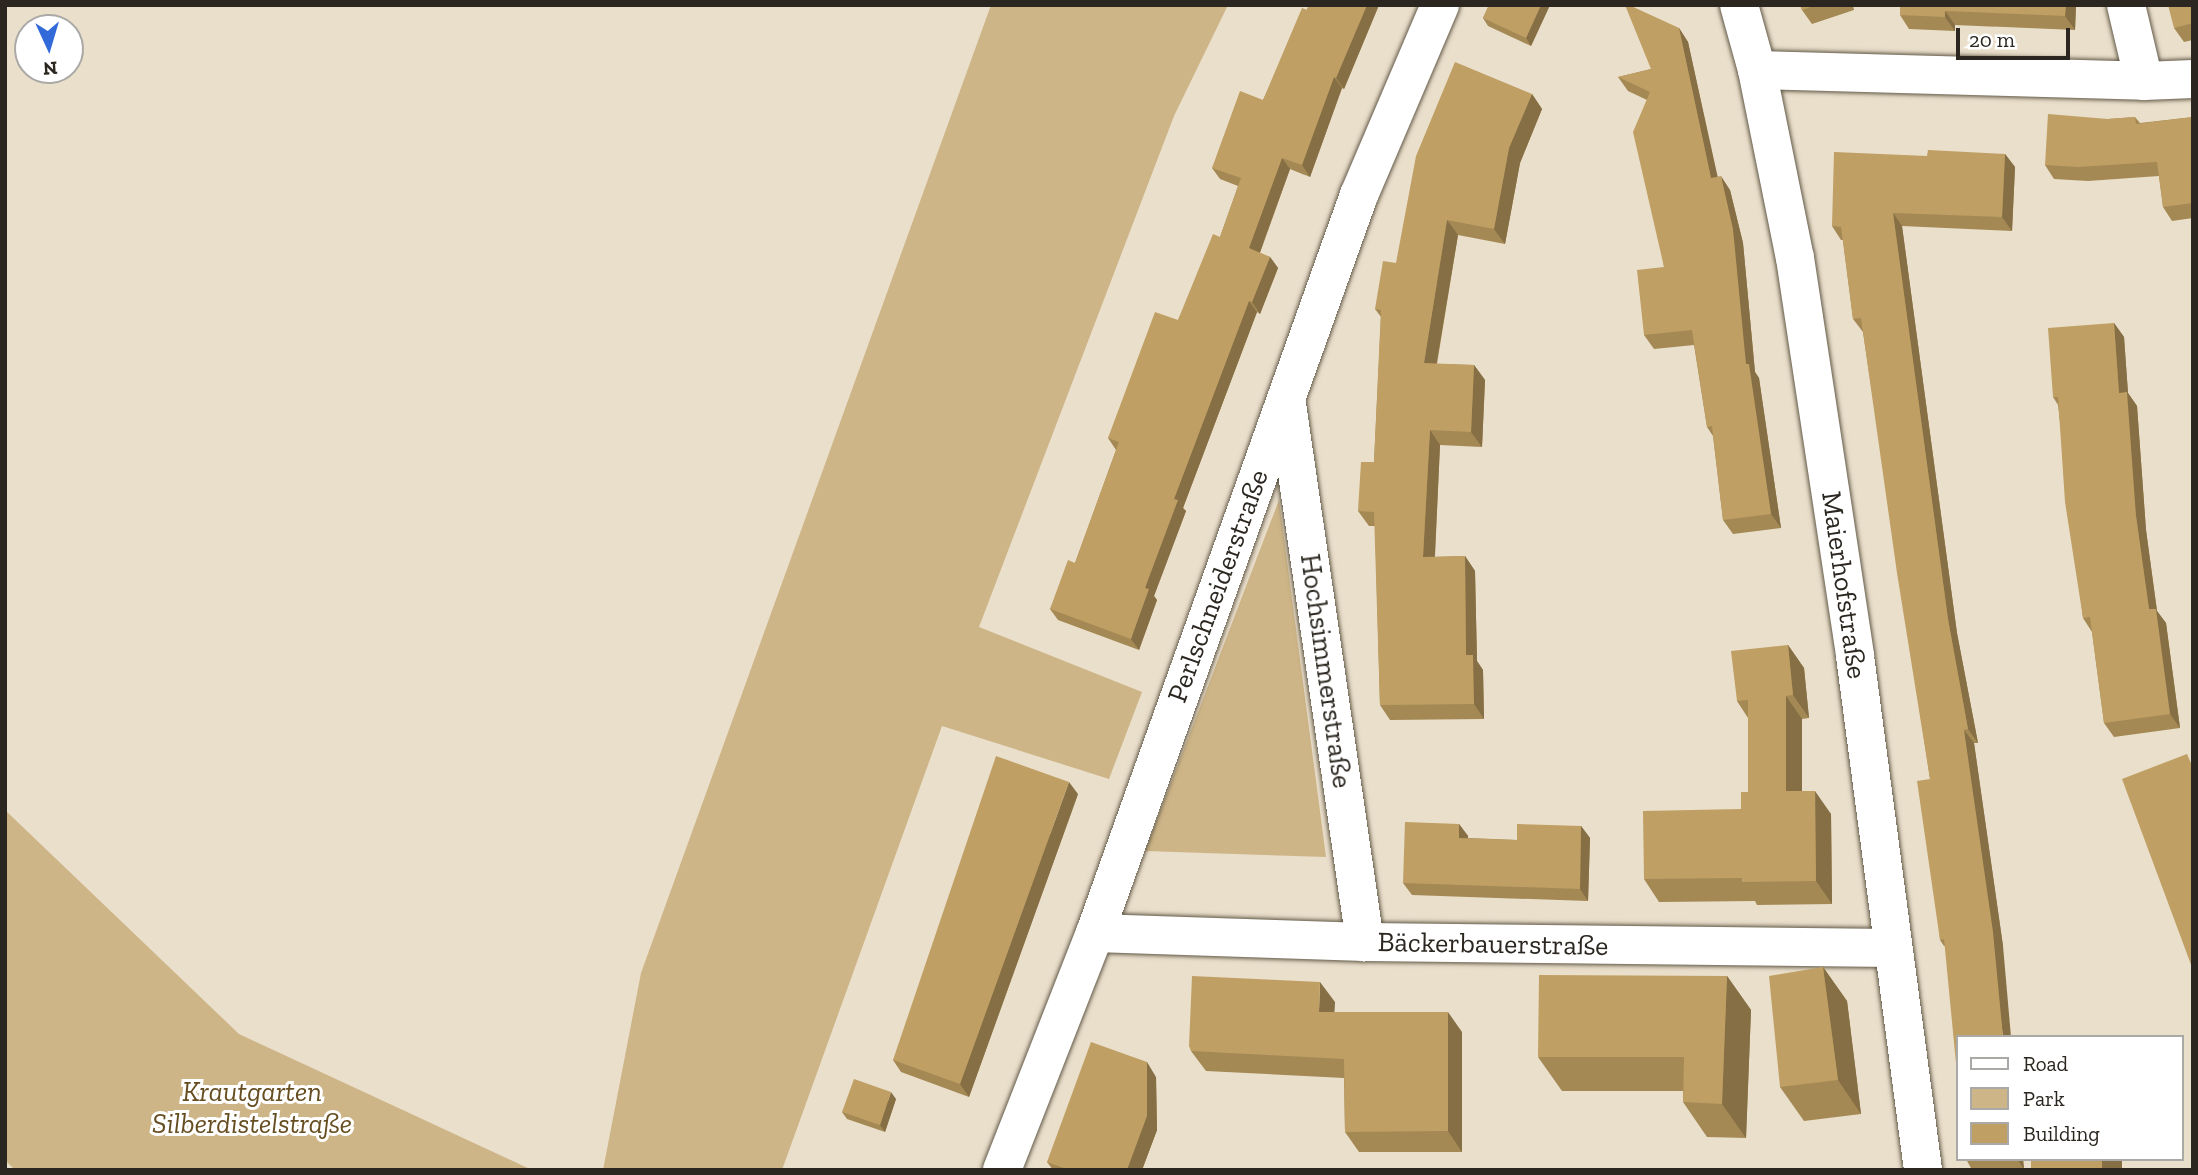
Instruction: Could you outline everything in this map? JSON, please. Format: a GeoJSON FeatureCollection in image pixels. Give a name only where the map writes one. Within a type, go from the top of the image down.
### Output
{"type":"FeatureCollection","features":[{"type":"Feature","properties":{"kind":"street","name":"Perlschneiderstraße"},"geometry":{"type":"LineString","coordinates":[[1002,1170],[1095,933],[1359,195],[1440,5]]}},
{"type":"Feature","properties":{"kind":"street","name":"Maierhofstraße"},"geometry":{"type":"LineString","coordinates":[[1739,5],[1757,70],[1797,271],[1855,656],[1923,1170]]}},
{"type":"Feature","properties":{"kind":"street"},"geometry":{"type":"LineString","coordinates":[[2126,5],[2144,81]]}},
{"type":"Feature","properties":{"kind":"street"},"geometry":{"type":"LineString","coordinates":[[1757,70],[2144,81],[2193,79]]}},
{"type":"Feature","properties":{"kind":"street","name":"Hochsimmerstraße"},"geometry":{"type":"LineString","coordinates":[[1286,400],[1365,942]]}},
{"type":"Feature","properties":{"kind":"street","name":"Bäckerbauerstraße"},"geometry":{"type":"LineString","coordinates":[[1095,933],[1365,942],[1892,948]]}},
{"type":"Feature","properties":{"kind":"green space"},"geometry":{"type":"Polygon","coordinates":[[[991,5],[1228,5],[1174,116],[979,627],[1142,692],[1109,779],[942,726],[782,1170],[603,1170],[641,973],[991,5]]]}},
{"type":"Feature","properties":{"kind":"green space"},"geometry":{"type":"Polygon","coordinates":[[[1279,500],[1326,857],[1145,851],[1279,500]]]}},
{"type":"Feature","properties":{"kind":"green space","name":"Krautgarten Silberdistelstraße"},"geometry":{"type":"Polygon","coordinates":[[[5,810],[239,1034],[532,1170],[15,1170],[5,1160],[5,810]]]}},
{"type":"Feature","properties":{"kind":"building"},"geometry":{"type":"Polygon","coordinates":[[[1309,5],[1367,5],[1336,78],[1334,77],[1302,165],[1282,158],[1249,248],[1270,257],[1252,302],[1249,301],[1174,499],[1178,500],[1145,588],[1149,589],[1131,639],[1050,609],[1068,560],[1075,563],[1119,442],[1108,438],[1155,312],[1178,320],[1213,234],[1220,237],[1241,178],[1212,168],[1240,91],[1263,100],[1302,8],[1307,10],[1309,5]]]}},
{"type":"Feature","properties":{"kind":"building"},"geometry":{"type":"Polygon","coordinates":[[[1489,5],[1541,5],[1526,38],[1483,18],[1489,5]]]}},
{"type":"Feature","properties":{"kind":"building"},"geometry":{"type":"Polygon","coordinates":[[[1625,5],[1679,28],[1711,178],[1721,176],[1733,229],[1746,364],[1749,364],[1771,514],[1723,520],[1712,426],[1707,427],[1692,330],[1644,335],[1637,270],[1664,267],[1633,132],[1650,92],[1618,77],[1651,69],[1625,5]]]}},
{"type":"Feature","properties":{"kind":"building"},"geometry":{"type":"Polygon","coordinates":[[[1800,5],[1816,5],[1802,10],[1800,5]]]}},
{"type":"Feature","properties":{"kind":"building"},"geometry":{"type":"Polygon","coordinates":[[[1900,5],[2066,5],[2065,16],[1945,11],[1945,17],[1900,15],[1900,5]]]}},
{"type":"Feature","properties":{"kind":"building"},"geometry":{"type":"Polygon","coordinates":[[[2168,5],[2193,5],[2193,23],[2174,28],[2168,5]]]}},
{"type":"Feature","properties":{"kind":"building"},"geometry":{"type":"Polygon","coordinates":[[[1455,62],[1532,94],[1509,148],[1494,229],[1447,220],[1424,363],[1474,365],[1471,432],[1430,430],[1423,557],[1465,556],[1466,655],[1473,655],[1474,704],[1380,705],[1374,512],[1358,511],[1361,462],[1374,462],[1381,310],[1375,309],[1383,261],[1396,263],[1416,156],[1455,62]]]}},
{"type":"Feature","properties":{"kind":"building"},"geometry":{"type":"Polygon","coordinates":[[[2048,114],[2108,119],[2135,117],[2136,124],[2193,117],[2193,203],[2163,207],[2157,162],[2078,167],[2045,165],[2048,114]]]}},
{"type":"Feature","properties":{"kind":"building"},"geometry":{"type":"Polygon","coordinates":[[[1928,150],[2005,154],[2002,217],[1893,213],[1948,619],[1968,729],[1964,730],[1993,932],[2003,1035],[1956,1035],[1956,1063],[1944,939],[1940,940],[1917,781],[1930,779],[1897,573],[1861,318],[1853,319],[1841,227],[1832,226],[1834,152],[1927,156],[1928,150]]]}},
{"type":"Feature","properties":{"kind":"building"},"geometry":{"type":"Polygon","coordinates":[[[2114,323],[2119,393],[2127,392],[2136,516],[2149,609],[2156,609],[2170,714],[2104,723],[2090,617],[2083,618],[2065,502],[2058,397],[2053,397],[2048,328],[2114,323]]]}},
{"type":"Feature","properties":{"kind":"building"},"geometry":{"type":"Polygon","coordinates":[[[1788,645],[1793,695],[1786,696],[1786,791],[1815,791],[1816,881],[1742,882],[1742,878],[1644,879],[1643,811],[1741,809],[1741,792],[1748,792],[1748,700],[1737,701],[1731,651],[1788,645]]]}},
{"type":"Feature","properties":{"kind":"building"},"geometry":{"type":"Polygon","coordinates":[[[2187,754],[2193,768],[2193,970],[2122,779],[2187,754]]]}},
{"type":"Feature","properties":{"kind":"building"},"geometry":{"type":"Polygon","coordinates":[[[996,756],[1069,782],[960,1084],[893,1060],[996,756]]]}},
{"type":"Feature","properties":{"kind":"building"},"geometry":{"type":"Polygon","coordinates":[[[1405,822],[1459,824],[1459,838],[1517,840],[1517,824],[1581,826],[1580,889],[1403,883],[1405,822]]]}},
{"type":"Feature","properties":{"kind":"building"},"geometry":{"type":"Polygon","coordinates":[[[1823,967],[1838,1080],[1780,1087],[1769,976],[1823,967]]]}},
{"type":"Feature","properties":{"kind":"building"},"geometry":{"type":"Polygon","coordinates":[[[1539,975],[1727,976],[1722,1104],[1683,1102],[1684,1057],[1538,1057],[1539,975]]]}},
{"type":"Feature","properties":{"kind":"building"},"geometry":{"type":"Polygon","coordinates":[[[1192,976],[1320,982],[1319,1012],[1448,1012],[1448,1131],[1345,1132],[1344,1059],[1191,1051],[1192,976]]]}},
{"type":"Feature","properties":{"kind":"building"},"geometry":{"type":"Polygon","coordinates":[[[1091,1042],[1147,1062],[1147,1116],[1127,1170],[1069,1170],[1047,1162],[1091,1042]]]}},
{"type":"Feature","properties":{"kind":"building"},"geometry":{"type":"Polygon","coordinates":[[[854,1079],[891,1092],[880,1125],[842,1112],[854,1079]]]}},
{"type":"Feature","properties":{"kind":"building"},"geometry":{"type":"Polygon","coordinates":[[[2031,1161],[2102,1161],[2102,1170],[2031,1170],[2031,1161]]]}}]}
